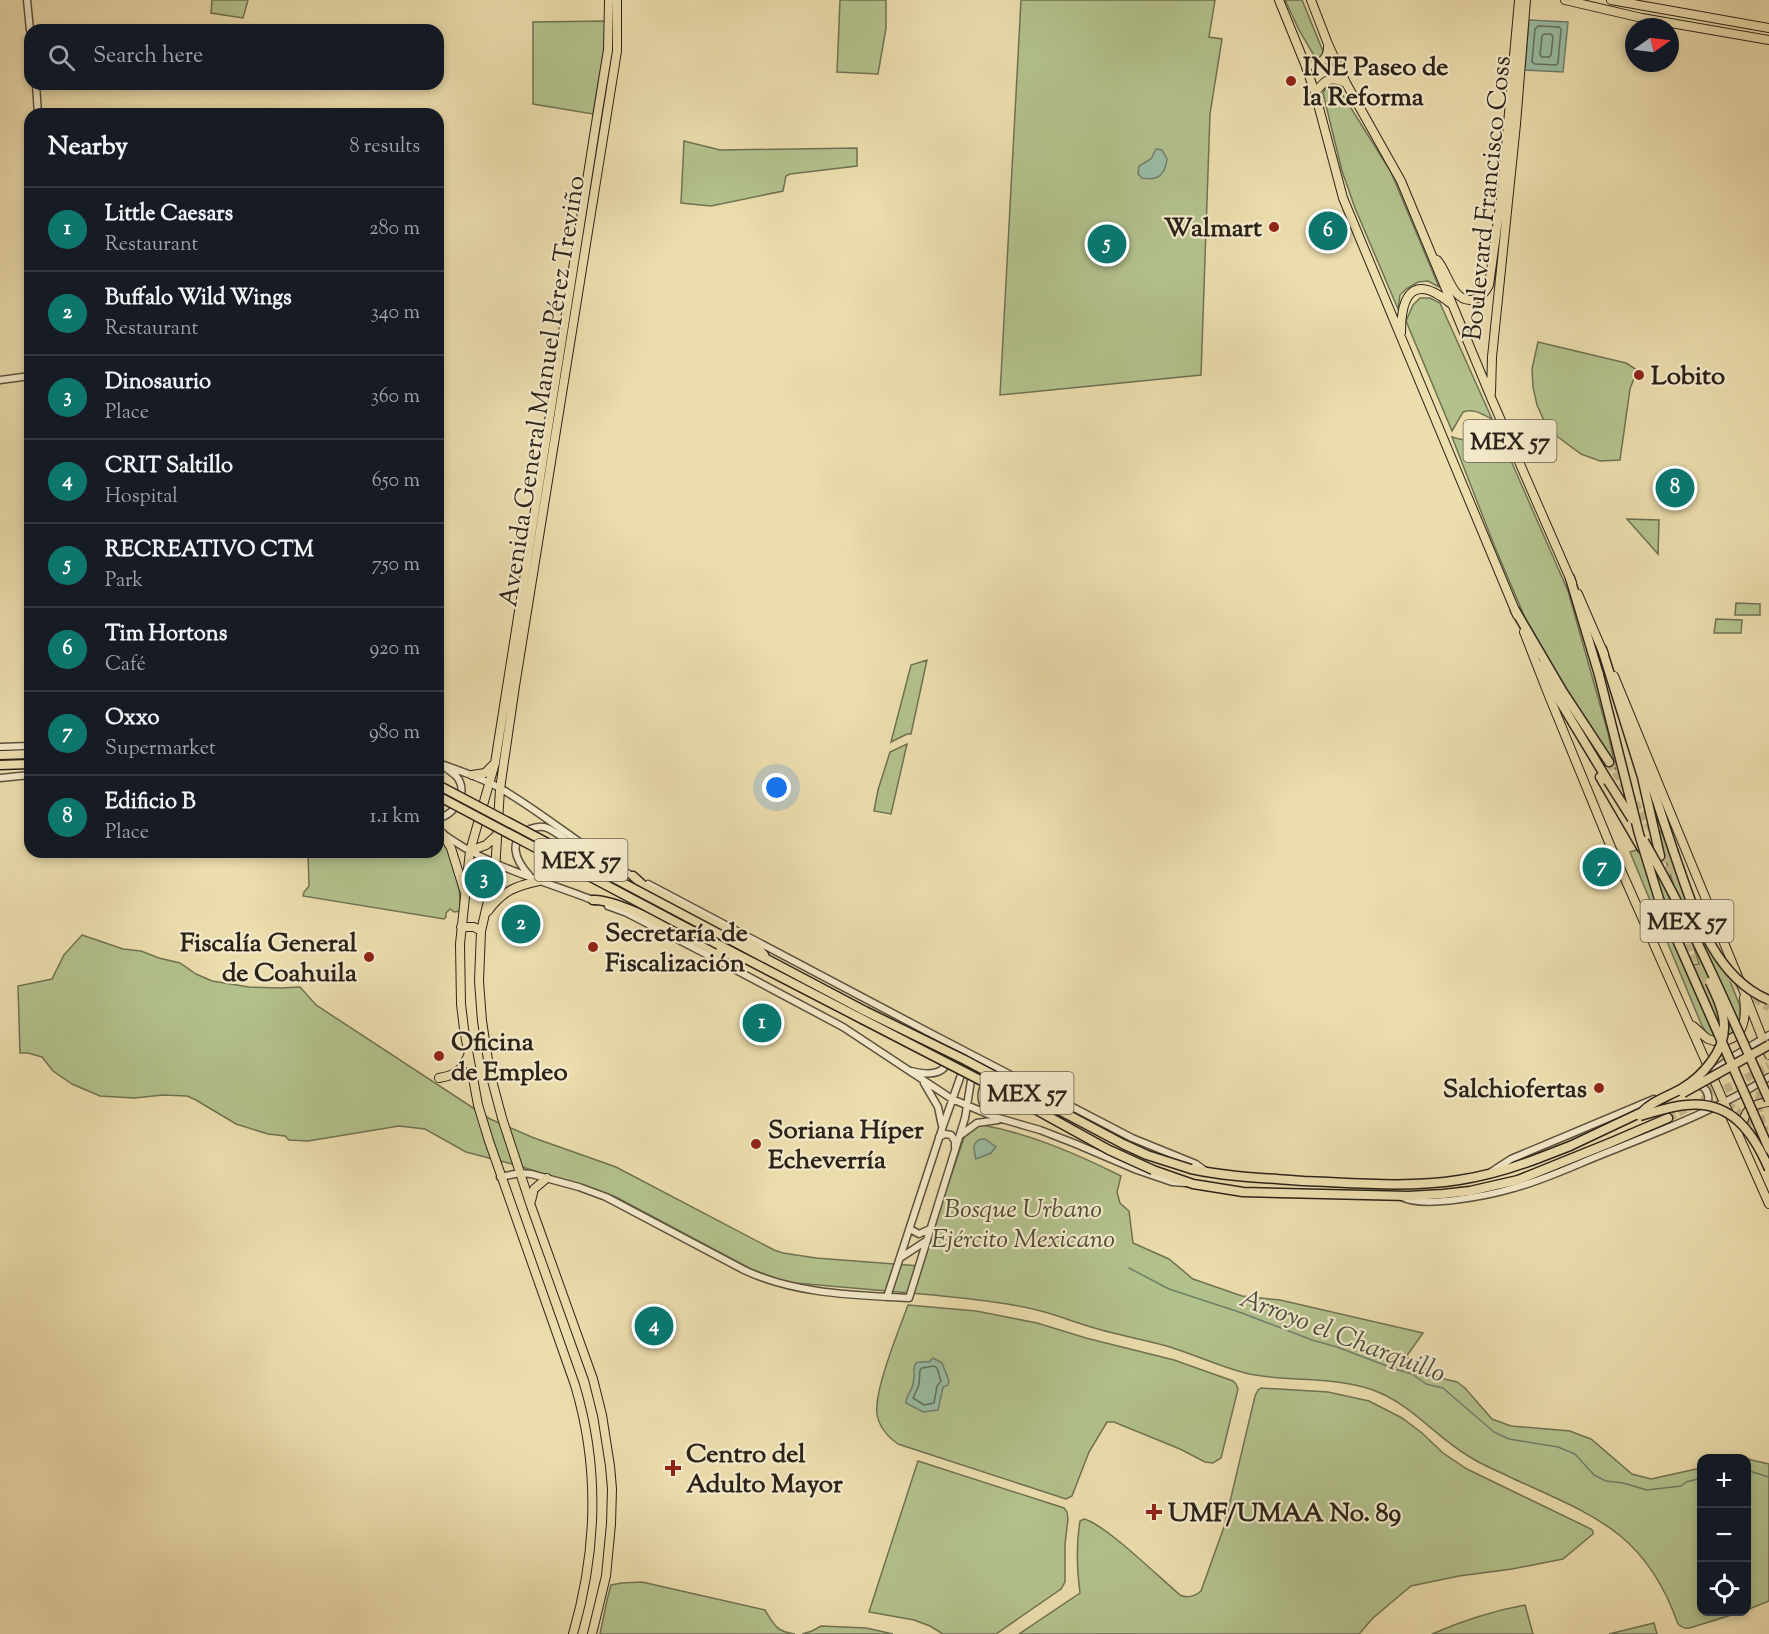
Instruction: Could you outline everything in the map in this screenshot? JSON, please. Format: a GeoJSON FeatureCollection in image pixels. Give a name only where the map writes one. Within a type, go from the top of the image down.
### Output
{"type":"FeatureCollection","features":[{"type":"Feature","properties":{"kind":"highway","name":"MEX 57"},"geometry":{"type":"LineString","coordinates":[[1570,578],[1599,675],[1636,824],[1653,880],[1668,922],[1769,1149]]}},
{"type":"Feature","properties":{"kind":"highway"},"geometry":{"type":"LineString","coordinates":[[1515,610],[1563,692],[1610,762]]}},
{"type":"Feature","properties":{"kind":"highway"},"geometry":{"type":"LineString","coordinates":[[1602,649],[1642,777],[1660,856]]}},
{"type":"Feature","properties":{"kind":"highway","name":"MEX 57"},"geometry":{"type":"LineString","coordinates":[[1538,665],[1676,897],[1714,976],[1769,1101]]}},
{"type":"Feature","properties":{"kind":"highway"},"geometry":{"type":"LineString","coordinates":[[1625,704],[1698,918],[1723,963],[1740,983],[1769,1000]]}},
{"type":"Feature","properties":{"kind":"highway"},"geometry":{"type":"LineString","coordinates":[[0,755],[24,754]]}},
{"type":"Feature","properties":{"kind":"highway"},"geometry":{"type":"LineString","coordinates":[[1593,757],[1598,773],[1678,912],[1715,992],[1724,1027],[1717,1052],[1702,1073],[1683,1088],[1651,1104],[1641,1113]]}},
{"type":"Feature","properties":{"kind":"highway"},"geometry":{"type":"LineString","coordinates":[[0,765],[24,764]]}},
{"type":"Feature","properties":{"kind":"highway","name":"MEX 57"},"geometry":{"type":"LineString","coordinates":[[444,788],[766,958],[863,1015],[1109,1150],[1153,1170],[1193,1184],[1243,1192],[1399,1196],[1470,1191],[1500,1185],[1547,1169],[1668,1118]]}},
{"type":"Feature","properties":{"kind":"highway","name":"MEX 57"},"geometry":{"type":"LineString","coordinates":[[444,799],[734,953],[863,1015],[965,1060],[1123,1144],[1157,1159],[1210,1173],[1257,1179],[1389,1184],[1439,1183],[1488,1174],[1570,1146],[1691,1090],[1767,1040]]}},
{"type":"Feature","properties":{"kind":"highway"},"geometry":{"type":"LineString","coordinates":[[633,876],[640,884],[756,946],[762,950],[766,958]]}},
{"type":"Feature","properties":{"kind":"highway"},"geometry":{"type":"LineString","coordinates":[[593,900],[604,900],[621,906],[723,955],[734,953]]}},
{"type":"Feature","properties":{"kind":"highway"},"geometry":{"type":"LineString","coordinates":[[1628,1120],[1678,1106],[1700,1104],[1715,1108],[1733,1117],[1750,1132],[1769,1169]]}},
{"type":"Feature","properties":{"kind":"main road","name":"Avenida General Manuel Pérez Treviño"},"geometry":{"type":"LineString","coordinates":[[573,1634],[582,1603],[592,1539],[593,1483],[587,1439],[575,1385],[500,1177],[478,1105],[461,1004],[460,953],[470,851],[495,763],[607,62],[609,0]]}},
{"type":"Feature","properties":{"kind":"main road","name":"Avenida General Manuel Pérez Treviño"},"geometry":{"type":"LineString","coordinates":[[592,1634],[604,1585],[609,1547],[612,1489],[606,1437],[593,1379],[502,1118],[490,1073],[479,981],[483,917],[496,864],[500,789],[614,68],[618,36],[617,0]]}},
{"type":"Feature","properties":{"kind":"main road"},"geometry":{"type":"LineString","coordinates":[[1279,0],[1315,93],[1339,185],[1401,338]]}},
{"type":"Feature","properties":{"kind":"main road"},"geometry":{"type":"LineString","coordinates":[[1311,0],[1346,83],[1396,171],[1451,304]]}},
{"type":"Feature","properties":{"kind":"main road","name":"Boulevard Francisco Coss"},"geometry":{"type":"LineString","coordinates":[[1433,257],[1443,268],[1455,292],[1461,298],[1468,300],[1481,297],[1489,285],[1502,191],[1519,0]]}},
{"type":"Feature","properties":{"kind":"main road","name":"Boulevard Francisco Coss"},"geometry":{"type":"LineString","coordinates":[[1492,400],[1492,357],[1516,124],[1526,0]]}},
{"type":"Feature","properties":{"kind":"main road"},"geometry":{"type":"LineString","coordinates":[[1565,0],[1642,18],[1769,40]]}},
{"type":"Feature","properties":{"kind":"main road"},"geometry":{"type":"LineString","coordinates":[[1611,0],[1769,28]]}},
{"type":"Feature","properties":{"kind":"main road"},"geometry":{"type":"LineString","coordinates":[[1305,64],[1318,64],[1323,61],[1329,50],[1328,44]]}},
{"type":"Feature","properties":{"kind":"main road"},"geometry":{"type":"LineString","coordinates":[[1315,93],[1323,82],[1328,80],[1334,79],[1346,83]]}},
{"type":"Feature","properties":{"kind":"main road"},"geometry":{"type":"LineString","coordinates":[[1401,338],[1401,316],[1404,304],[1414,291],[1428,289],[1438,293],[1451,304]]}},
{"type":"Feature","properties":{"kind":"main road","name":"MEX 57"},"geometry":{"type":"LineString","coordinates":[[1451,304],[1570,578]]}},
{"type":"Feature","properties":{"kind":"main road","name":"MEX 57"},"geometry":{"type":"LineString","coordinates":[[1401,338],[1538,665]]}},
{"type":"Feature","properties":{"kind":"main road"},"geometry":{"type":"LineString","coordinates":[[1570,578],[1602,649],[1743,989],[1767,1040],[1769,1055]]}},
{"type":"Feature","properties":{"kind":"main road"},"geometry":{"type":"LineString","coordinates":[[1538,665],[1613,852],[1769,1204]]}},
{"type":"Feature","properties":{"kind":"main road"},"geometry":{"type":"LineString","coordinates":[[472,775],[485,773],[495,763]]}},
{"type":"Feature","properties":{"kind":"main road"},"geometry":{"type":"LineString","coordinates":[[470,851],[486,845],[497,834]]}},
{"type":"Feature","properties":{"kind":"main road"},"geometry":{"type":"LineString","coordinates":[[444,838],[458,866],[465,897]]}},
{"type":"Feature","properties":{"kind":"main road"},"geometry":{"type":"LineString","coordinates":[[483,917],[503,894],[535,879]]}},
{"type":"Feature","properties":{"kind":"main road"},"geometry":{"type":"LineString","coordinates":[[461,927],[474,927],[481,931]]}},
{"type":"Feature","properties":{"kind":"main road"},"geometry":{"type":"LineString","coordinates":[[1689,1023],[1710,1039],[1723,1041],[1731,1039],[1742,1029],[1745,1006],[1743,989]]}},
{"type":"Feature","properties":{"kind":"main road"},"geometry":{"type":"LineString","coordinates":[[439,1078],[460,1070],[468,1056]]}},
{"type":"Feature","properties":{"kind":"main road"},"geometry":{"type":"LineString","coordinates":[[1746,1150],[1742,1129],[1743,1118],[1746,1112],[1769,1101]]}},
{"type":"Feature","properties":{"kind":"main road"},"geometry":{"type":"LineString","coordinates":[[531,1206],[534,1189],[547,1178]]}},
{"type":"Feature","properties":{"kind":"street"},"geometry":{"type":"LineString","coordinates":[[27,2],[29,24]]}},
{"type":"Feature","properties":{"kind":"street"},"geometry":{"type":"LineString","coordinates":[[36,90],[38,108]]}},
{"type":"Feature","properties":{"kind":"street"},"geometry":{"type":"LineString","coordinates":[[0,380],[24,377]]}},
{"type":"Feature","properties":{"kind":"street"},"geometry":{"type":"LineString","coordinates":[[0,747],[24,746]]}},
{"type":"Feature","properties":{"kind":"street"},"geometry":{"type":"LineString","coordinates":[[444,765],[490,783],[603,859],[633,876],[1132,1138],[1196,1164],[1210,1173]]}},
{"type":"Feature","properties":{"kind":"street"},"geometry":{"type":"LineString","coordinates":[[444,767],[458,778],[461,795],[456,808],[444,816]]}},
{"type":"Feature","properties":{"kind":"street"},"geometry":{"type":"LineString","coordinates":[[0,778],[24,776]]}},
{"type":"Feature","properties":{"kind":"street"},"geometry":{"type":"LineString","coordinates":[[535,879],[517,859],[516,844],[526,831],[534,827],[546,827],[570,843],[578,842]]}},
{"type":"Feature","properties":{"kind":"street"},"geometry":{"type":"LineString","coordinates":[[444,835],[496,864],[627,914],[694,948],[843,1027],[952,1099],[995,1117],[1040,1130],[1137,1170],[1163,1179],[1193,1184]]}},
{"type":"Feature","properties":{"kind":"street"},"geometry":{"type":"LineString","coordinates":[[907,1070],[929,1074],[938,1072],[945,1065],[947,1059],[945,1051],[942,1044],[932,1034]]}},
{"type":"Feature","properties":{"kind":"street"},"geometry":{"type":"LineString","coordinates":[[1488,1174],[1511,1159],[1690,1084],[1711,1073],[1738,1053],[1767,1040]]}},
{"type":"Feature","properties":{"kind":"street"},"geometry":{"type":"LineString","coordinates":[[887,1297],[952,1099],[972,1054]]}},
{"type":"Feature","properties":{"kind":"street"},"geometry":{"type":"LineString","coordinates":[[500,1177],[520,1173],[547,1178],[606,1197],[764,1280],[805,1290],[909,1298],[965,1118],[972,1054]]}},
{"type":"Feature","properties":{"kind":"street"},"geometry":{"type":"LineString","coordinates":[[1399,1196],[1412,1202],[1445,1200],[1480,1196],[1515,1188],[1703,1112],[1769,1077]]}},
{"type":"Feature","properties":{"kind":"street"},"geometry":{"type":"LineString","coordinates":[[995,1117],[985,1109],[981,1102],[984,1086],[996,1078],[1026,1082]]}},
{"type":"Feature","properties":{"kind":"street"},"geometry":{"type":"LineString","coordinates":[[922,1081],[938,1107],[943,1126]]}},
{"type":"Feature","properties":{"kind":"street"},"geometry":{"type":"LineString","coordinates":[[1690,1084],[1701,1085],[1707,1092],[1709,1099],[1703,1112]]}},
{"type":"Feature","properties":{"kind":"street"},"geometry":{"type":"LineString","coordinates":[[959,1137],[977,1123],[1004,1120]]}},
{"type":"Feature","properties":{"kind":"street"},"geometry":{"type":"LineString","coordinates":[[939,1137],[945,1134],[951,1135],[955,1148]]}},
{"type":"Feature","properties":{"kind":"street"},"geometry":{"type":"LineString","coordinates":[[910,1229],[922,1234],[930,1229]]}},
{"type":"Feature","properties":{"kind":"street"},"geometry":{"type":"LineString","coordinates":[[899,1258],[926,1241]]}},
{"type":"Feature","properties":{"kind":"green space"},"geometry":{"type":"Polygon","coordinates":[[[212,0],[248,0],[243,18],[211,13],[212,0]]]}},
{"type":"Feature","properties":{"kind":"green space"},"geometry":{"type":"Polygon","coordinates":[[[840,0],[886,0],[886,28],[878,74],[837,72],[840,0]]]}},
{"type":"Feature","properties":{"kind":"green space"},"geometry":{"type":"Polygon","coordinates":[[[1021,0],[1215,0],[1209,37],[1222,39],[1210,114],[1201,375],[1000,395],[1021,0]]]}},
{"type":"Feature","properties":{"kind":"green space"},"geometry":{"type":"Polygon","coordinates":[[[1285,0],[1302,0],[1325,56],[1318,61],[1299,30],[1285,0]]]}},
{"type":"Feature","properties":{"kind":"green space"},"geometry":{"type":"Polygon","coordinates":[[[605,21],[605,43],[593,114],[533,104],[533,22],[605,21]]]}},
{"type":"Feature","properties":{"kind":"green space"},"geometry":{"type":"Polygon","coordinates":[[[1336,84],[1391,172],[1439,287],[1428,281],[1418,282],[1400,295],[1398,309],[1355,208],[1342,171],[1323,93],[1327,85],[1336,84]]]}},
{"type":"Feature","properties":{"kind":"green space"},"geometry":{"type":"Polygon","coordinates":[[[684,141],[720,150],[857,148],[857,166],[790,174],[786,176],[783,191],[711,206],[681,203],[684,141]]]}},
{"type":"Feature","properties":{"kind":"green space"},"geometry":{"type":"Polygon","coordinates":[[[1420,298],[1430,298],[1440,303],[1492,419],[1474,411],[1463,412],[1452,431],[1406,321],[1413,305],[1420,298]]]}},
{"type":"Feature","properties":{"kind":"green space"},"geometry":{"type":"Polygon","coordinates":[[[1538,342],[1626,363],[1637,370],[1630,389],[1620,460],[1600,461],[1581,454],[1546,425],[1537,405],[1533,387],[1532,369],[1538,342]]]}},
{"type":"Feature","properties":{"kind":"green space"},"geometry":{"type":"Polygon","coordinates":[[[1498,431],[1568,591],[1608,733],[1616,770],[1565,692],[1531,632],[1452,437],[1471,440],[1498,431]]]}},
{"type":"Feature","properties":{"kind":"green space"},"geometry":{"type":"Polygon","coordinates":[[[1627,519],[1659,520],[1658,554],[1627,519]]]}},
{"type":"Feature","properties":{"kind":"green space"},"geometry":{"type":"Polygon","coordinates":[[[1736,603],[1760,604],[1760,615],[1735,615],[1736,603]]]}},
{"type":"Feature","properties":{"kind":"green space"},"geometry":{"type":"Polygon","coordinates":[[[1716,619],[1742,620],[1741,633],[1714,633],[1716,619]]]}},
{"type":"Feature","properties":{"kind":"green space"},"geometry":{"type":"Polygon","coordinates":[[[927,660],[911,734],[891,742],[911,665],[927,660]]]}},
{"type":"Feature","properties":{"kind":"green space"},"geometry":{"type":"Polygon","coordinates":[[[907,744],[891,814],[874,811],[890,752],[907,744]]]}},
{"type":"Feature","properties":{"kind":"green space"},"geometry":{"type":"Polygon","coordinates":[[[1661,831],[1676,867],[1697,933],[1708,926],[1740,1006],[1738,1026],[1724,1036],[1712,1036],[1702,1026],[1630,852],[1652,845],[1691,965],[1699,964],[1657,833],[1661,831]]]}},
{"type":"Feature","properties":{"kind":"green space"},"geometry":{"type":"Polygon","coordinates":[[[444,842],[457,870],[460,911],[454,912],[450,909],[444,919],[303,896],[309,886],[308,858],[444,858],[444,842]]]}},
{"type":"Feature","properties":{"kind":"green space"},"geometry":{"type":"Polygon","coordinates":[[[82,935],[123,949],[141,951],[180,963],[212,981],[249,987],[300,987],[316,1005],[490,1119],[534,1138],[616,1167],[783,1253],[816,1258],[920,1266],[965,1135],[982,1125],[1036,1139],[1121,1176],[1117,1192],[1120,1203],[1129,1211],[1133,1243],[1169,1259],[1193,1279],[1242,1296],[1280,1300],[1423,1333],[1406,1357],[1440,1378],[1457,1382],[1492,1419],[1511,1426],[1570,1431],[1591,1439],[1632,1474],[1651,1479],[1697,1469],[1697,1616],[1728,1616],[1691,1628],[1682,1627],[1678,1624],[1665,1593],[1650,1568],[1614,1531],[1569,1504],[1475,1460],[1445,1440],[1412,1412],[1373,1390],[1341,1382],[1277,1378],[1245,1373],[1170,1347],[1014,1305],[933,1295],[795,1283],[778,1279],[751,1269],[614,1196],[466,1152],[425,1129],[399,1126],[308,1141],[289,1140],[285,1136],[268,1134],[236,1124],[187,1096],[163,1095],[134,1098],[100,1096],[72,1084],[53,1071],[42,1057],[20,1053],[18,986],[52,979],[64,955],[82,935]]]}},
{"type":"Feature","properties":{"kind":"green space","name":"Bosque Urbano Ejército Mexicano"},"geometry":{"type":"Polygon","coordinates":[[[908,1305],[976,1311],[1037,1323],[1174,1360],[1233,1381],[1238,1389],[1221,1458],[1213,1463],[1205,1462],[1180,1449],[1114,1422],[1107,1422],[1089,1452],[1072,1496],[1066,1499],[898,1444],[887,1435],[882,1427],[877,1414],[877,1403],[888,1360],[908,1305]]]}},
{"type":"Feature","properties":{"kind":"green space"},"geometry":{"type":"Polygon","coordinates":[[[1261,1388],[1328,1392],[1369,1401],[1402,1418],[1443,1453],[1467,1469],[1591,1529],[1593,1534],[1563,1559],[1411,1586],[1373,1618],[1359,1634],[1019,1634],[1080,1593],[1078,1539],[1080,1521],[1084,1519],[1119,1541],[1180,1595],[1186,1597],[1201,1591],[1224,1527],[1255,1396],[1261,1388]]]}},
{"type":"Feature","properties":{"kind":"green space"},"geometry":{"type":"Polygon","coordinates":[[[1751,1460],[1769,1464],[1769,1601],[1751,1608],[1751,1460]]]}},
{"type":"Feature","properties":{"kind":"green space"},"geometry":{"type":"Polygon","coordinates":[[[918,1461],[1064,1508],[1068,1519],[1065,1544],[1065,1582],[1061,1589],[996,1634],[943,1634],[914,1620],[869,1612],[918,1461]]]}},
{"type":"Feature","properties":{"kind":"green space"},"geometry":{"type":"Polygon","coordinates":[[[642,1582],[765,1610],[777,1627],[784,1632],[795,1634],[600,1634],[611,1585],[642,1582]]]}},
{"type":"Feature","properties":{"kind":"green space"},"geometry":{"type":"Polygon","coordinates":[[[1525,1605],[1533,1634],[1432,1634],[1477,1617],[1525,1605]]]}},
{"type":"Feature","properties":{"kind":"green space"},"geometry":{"type":"Polygon","coordinates":[[[1654,1623],[1657,1634],[1609,1634],[1654,1623]]]}},
{"type":"Feature","properties":{"kind":"green space"},"geometry":{"type":"Polygon","coordinates":[[[821,1626],[866,1628],[893,1634],[802,1634],[821,1626]]]}},
{"type":"Feature","properties":{"kind":"water"},"geometry":{"type":"Polygon","coordinates":[[[1529,20],[1568,22],[1563,72],[1525,70],[1529,20]]]}},
{"type":"Feature","properties":{"kind":"water"},"geometry":{"type":"Polygon","coordinates":[[[1156,149],[1162,150],[1167,159],[1164,169],[1156,178],[1142,178],[1138,174],[1139,166],[1151,159],[1156,149]]]}},
{"type":"Feature","properties":{"kind":"water"},"geometry":{"type":"Polygon","coordinates":[[[981,1139],[985,1139],[996,1147],[991,1153],[976,1159],[974,1145],[981,1139]]]}},
{"type":"Feature","properties":{"kind":"water"},"geometry":{"type":"Polygon","coordinates":[[[933,1358],[942,1363],[949,1381],[948,1385],[943,1387],[938,1410],[923,1412],[906,1403],[906,1400],[914,1379],[915,1364],[929,1362],[933,1358]]]}},
{"type":"Feature","properties":{"kind":"waterway","name":"Arroyo el Charquillo"},"geometry":{"type":"LineString","coordinates":[[1129,1268],[1169,1289],[1412,1374],[1426,1384],[1443,1388],[1494,1432],[1509,1439],[1558,1447],[1575,1454],[1594,1475],[1606,1481],[1647,1490],[1681,1486],[1697,1479]]}},
{"type":"Feature","properties":{"kind":"waterway","name":"Arroyo el Charquillo"},"geometry":{"type":"LineString","coordinates":[[1751,1472],[1769,1477]]}},
{"type":"Feature","properties":{"kind":"tunnel"},"geometry":{"type":"LineString","coordinates":[[1609,762],[1661,844],[1687,900]]}},
{"type":"Feature","properties":{"kind":"tunnel"},"geometry":{"type":"LineString","coordinates":[[1660,856],[1667,877]]}},
{"type":"Feature","properties":{"kind":"tunnel"},"geometry":{"type":"LineString","coordinates":[[1673,898],[1711,1008]]}},
{"type":"Feature","properties":{"kind":"tunnel"},"geometry":{"type":"LineString","coordinates":[[1728,974],[1744,991],[1769,1008]]}},
{"type":"Feature","properties":{"kind":"tunnel"},"geometry":{"type":"LineString","coordinates":[[1703,1101],[1718,1074],[1721,1059],[1720,1043]]}},
{"type":"Feature","properties":{"kind":"tunnel"},"geometry":{"type":"LineString","coordinates":[[1714,1095],[1769,1066]]}},
{"type":"Feature","properties":{"kind":"tunnel"},"geometry":{"type":"LineString","coordinates":[[1765,1081],[1760,1093],[1759,1106],[1765,1131]]}},
{"type":"Feature","properties":{"kind":"tunnel"},"geometry":{"type":"LineString","coordinates":[[1703,1101],[1718,1102],[1733,1108],[1751,1127],[1763,1148]]}},
{"type":"Feature","properties":{"kind":"tunnel"},"geometry":{"type":"LineString","coordinates":[[1668,1118],[1694,1105]]}},
{"type":"Feature","properties":{"kind":"place","name":"INE Paseo de la Reforma"},"geometry":{"type":"Point","coordinates":[1291,81]}},
{"type":"Feature","properties":{"kind":"place","name":"Walmart"},"geometry":{"type":"Point","coordinates":[1274,227]}},
{"type":"Feature","properties":{"kind":"place","name":"Tim Hortons"},"geometry":{"type":"Point","coordinates":[1328,231]}},
{"type":"Feature","properties":{"kind":"place","name":"RECREATIVO CTM"},"geometry":{"type":"Point","coordinates":[1107,244]}},
{"type":"Feature","properties":{"kind":"place","name":"Lobito"},"geometry":{"type":"Point","coordinates":[1639,375]}},
{"type":"Feature","properties":{"kind":"place","name":"Edificio B"},"geometry":{"type":"Point","coordinates":[1675,488]}},
{"type":"Feature","properties":{"kind":"place","name":"Oxxo"},"geometry":{"type":"Point","coordinates":[1602,867]}},
{"type":"Feature","properties":{"kind":"place","name":"Dinosaurio"},"geometry":{"type":"Point","coordinates":[484,879]}},
{"type":"Feature","properties":{"kind":"place","name":"Buffalo Wild Wings"},"geometry":{"type":"Point","coordinates":[521,924]}},
{"type":"Feature","properties":{"kind":"place","name":"Secretaría de Fiscalización"},"geometry":{"type":"Point","coordinates":[593,947]}},
{"type":"Feature","properties":{"kind":"place","name":"Fiscalía General de Coahuila"},"geometry":{"type":"Point","coordinates":[369,957]}},
{"type":"Feature","properties":{"kind":"place","name":"Little Caesars"},"geometry":{"type":"Point","coordinates":[762,1023]}},
{"type":"Feature","properties":{"kind":"place","name":"Oficina de Empleo"},"geometry":{"type":"Point","coordinates":[439,1056]}},
{"type":"Feature","properties":{"kind":"place","name":"Salchiofertas"},"geometry":{"type":"Point","coordinates":[1599,1088]}},
{"type":"Feature","properties":{"kind":"place","name":"Soriana Híper Echeverría"},"geometry":{"type":"Point","coordinates":[756,1144]}},
{"type":"Feature","properties":{"kind":"place","name":"CRIT Saltillo"},"geometry":{"type":"Point","coordinates":[654,1326]}},
{"type":"Feature","properties":{"kind":"place","name":"Centro del Adulto Mayor"},"geometry":{"type":"Point","coordinates":[673,1468]}},
{"type":"Feature","properties":{"kind":"place","name":"UMF/UMAA No. 89"},"geometry":{"type":"Point","coordinates":[1154,1512]}}]}
